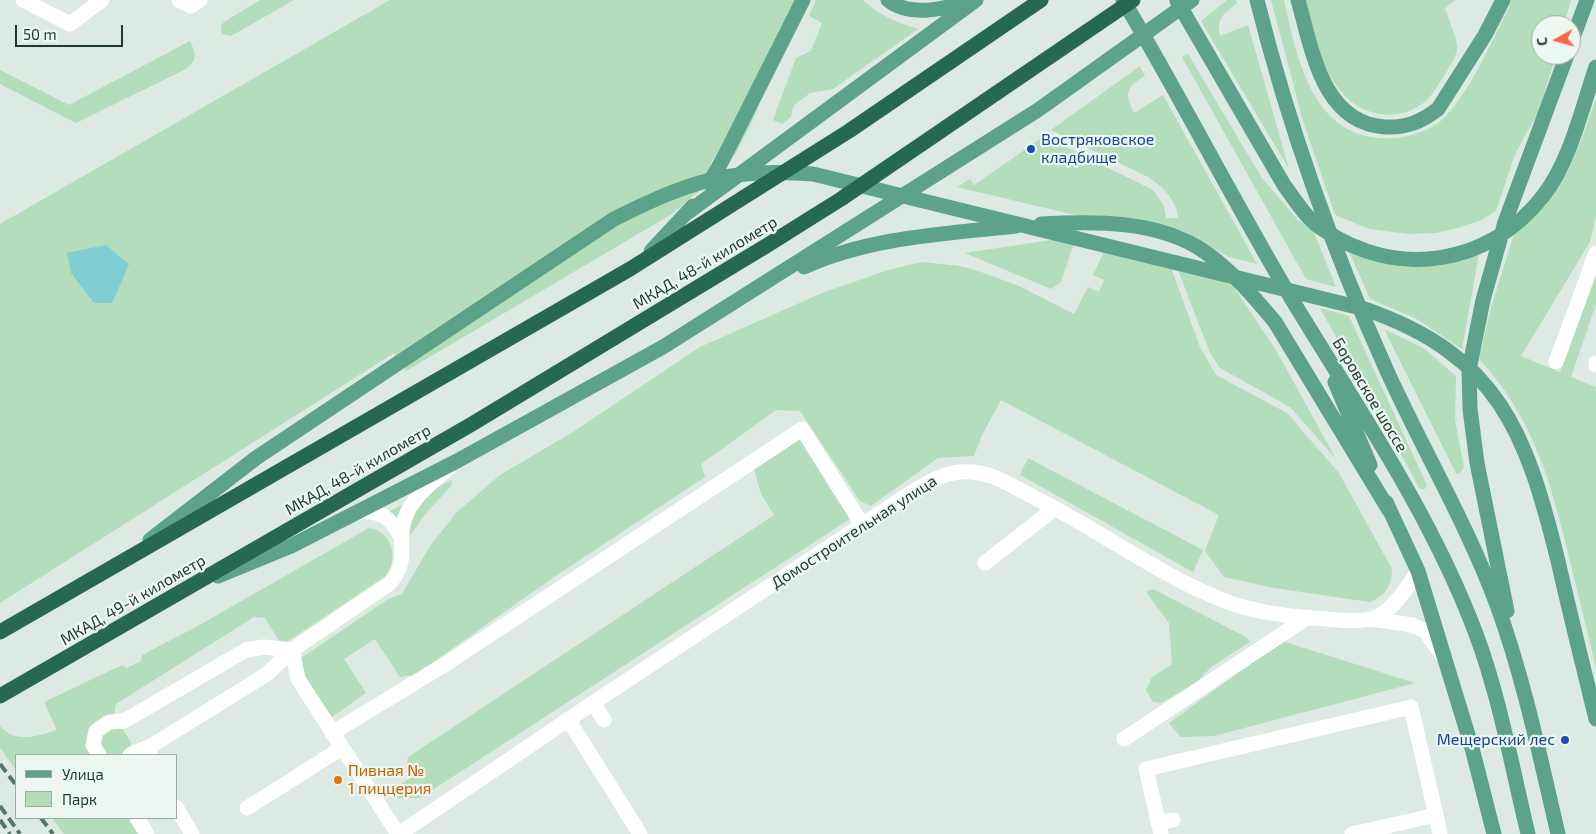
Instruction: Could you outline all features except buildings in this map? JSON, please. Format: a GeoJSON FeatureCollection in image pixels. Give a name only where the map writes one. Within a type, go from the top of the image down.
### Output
{"type":"FeatureCollection","features":[{"type":"Feature","properties":{"kind":"highway","name":"МКАД, 48-й километр"},"geometry":{"type":"LineString","coordinates":[[127,558],[630,269],[849,131],[1041,0]]}},
{"type":"Feature","properties":{"kind":"highway","name":"МКАД, 48-й километр"},"geometry":{"type":"LineString","coordinates":[[282,534],[552,376],[841,200],[1133,0]]}},
{"type":"Feature","properties":{"kind":"highway","name":"МКАД, 49-й километр"},"geometry":{"type":"LineString","coordinates":[[0,696],[282,534]]}},
{"type":"Feature","properties":{"kind":"highway"},"geometry":{"type":"LineString","coordinates":[[0,632],[127,558]]}},
{"type":"Feature","properties":{"kind":"main road"},"geometry":{"type":"LineString","coordinates":[[630,269],[657,246],[688,213],[722,161],[804,0]]}},
{"type":"Feature","properties":{"kind":"main road"},"geometry":{"type":"LineString","coordinates":[[888,0],[893,4],[913,9],[937,10],[968,0]]}},
{"type":"Feature","properties":{"kind":"main road"},"geometry":{"type":"LineString","coordinates":[[688,213],[976,0]]}},
{"type":"Feature","properties":{"kind":"main road","name":"Боровское шоссе"},"geometry":{"type":"LineString","coordinates":[[1123,0],[1319,344],[1363,412],[1440,551],[1476,635],[1496,700],[1528,834]]}},
{"type":"Feature","properties":{"kind":"main road"},"geometry":{"type":"LineString","coordinates":[[1176,0],[1284,185],[1302,209],[1322,230],[1356,248],[1395,259],[1433,260],[1462,254],[1494,239],[1519,221],[1543,196],[1561,167],[1596,67]]}},
{"type":"Feature","properties":{"kind":"main road"},"geometry":{"type":"LineString","coordinates":[[194,586],[291,546],[457,461],[664,347],[1038,110],[1192,0]]}},
{"type":"Feature","properties":{"kind":"main road","name":"Боровское шоссе"},"geometry":{"type":"LineString","coordinates":[[1257,0],[1291,124],[1340,260],[1388,372],[1473,546],[1497,606],[1521,681],[1558,834]]}},
{"type":"Feature","properties":{"kind":"main road"},"geometry":{"type":"LineString","coordinates":[[1298,0],[1318,69],[1328,90],[1342,110],[1359,121],[1375,126],[1393,127],[1412,125],[1427,118],[1438,109],[1484,35],[1502,0]]}},
{"type":"Feature","properties":{"kind":"main road"},"geometry":{"type":"LineString","coordinates":[[1581,16],[1587,0]]}},
{"type":"Feature","properties":{"kind":"main road"},"geometry":{"type":"LineString","coordinates":[[1521,681],[1477,463],[1470,409],[1468,370],[1483,300],[1505,222],[1563,65]]}},
{"type":"Feature","properties":{"kind":"main road"},"geometry":{"type":"LineString","coordinates":[[127,558],[256,458],[614,219],[654,198],[691,184],[752,172],[788,172],[841,179],[1383,315],[1420,332],[1460,359],[1491,392],[1516,430],[1531,464],[1543,501],[1596,719]]}},
{"type":"Feature","properties":{"kind":"main road"},"geometry":{"type":"LineString","coordinates":[[759,288],[817,261],[895,240],[1059,223],[1098,223],[1162,232],[1204,252],[1256,298],[1292,348],[1390,510]]}},
{"type":"Feature","properties":{"kind":"main road"},"geometry":{"type":"LineString","coordinates":[[1319,344],[1418,571],[1472,748],[1494,834]]}},
{"type":"Feature","properties":{"kind":"street"},"geometry":{"type":"LineString","coordinates":[[25,0],[70,24],[102,0]]}},
{"type":"Feature","properties":{"kind":"street"},"geometry":{"type":"LineString","coordinates":[[179,0],[191,6],[200,0]]}},
{"type":"Feature","properties":{"kind":"street"},"geometry":{"type":"LineString","coordinates":[[1556,362],[1596,253]]}},
{"type":"Feature","properties":{"kind":"street"},"geometry":{"type":"LineString","coordinates":[[332,734],[444,665],[802,429],[863,526]]}},
{"type":"Feature","properties":{"kind":"street"},"geometry":{"type":"LineString","coordinates":[[135,754],[151,751],[267,674],[292,650],[390,583],[400,572],[404,521],[410,507],[434,480],[457,461]]}},
{"type":"Feature","properties":{"kind":"street","name":"Домостроительная улица"},"geometry":{"type":"LineString","coordinates":[[399,834],[417,829],[592,702],[936,478],[954,471],[973,472],[989,476],[1056,508],[1166,572],[1229,603],[1308,618],[1372,619],[1412,625],[1424,631],[1444,657]]}},
{"type":"Feature","properties":{"kind":"street"},"geometry":{"type":"LineString","coordinates":[[985,563],[1056,508]]}},
{"type":"Feature","properties":{"kind":"street"},"geometry":{"type":"LineString","coordinates":[[356,512],[371,511],[382,515],[391,521],[402,539]]}},
{"type":"Feature","properties":{"kind":"street"},"geometry":{"type":"LineString","coordinates":[[1372,619],[1402,596],[1418,571]]}},
{"type":"Feature","properties":{"kind":"street"},"geometry":{"type":"LineString","coordinates":[[1124,739],[1308,618]]}},
{"type":"Feature","properties":{"kind":"street"},"geometry":{"type":"LineString","coordinates":[[96,750],[96,731],[109,722],[124,721],[246,650],[264,648],[292,650]]}},
{"type":"Feature","properties":{"kind":"street"},"geometry":{"type":"LineString","coordinates":[[292,650],[298,679],[332,734],[399,834]]}},
{"type":"Feature","properties":{"kind":"street"},"geometry":{"type":"LineString","coordinates":[[592,702],[604,720]]}},
{"type":"Feature","properties":{"kind":"street"},"geometry":{"type":"LineString","coordinates":[[1174,820],[1160,829],[1146,768],[1411,707],[1440,834]]}},
{"type":"Feature","properties":{"kind":"street"},"geometry":{"type":"LineString","coordinates":[[568,720],[640,834]]}},
{"type":"Feature","properties":{"kind":"street"},"geometry":{"type":"LineString","coordinates":[[247,808],[342,748]]}},
{"type":"Feature","properties":{"kind":"street"},"geometry":{"type":"LineString","coordinates":[[178,811],[192,834]]}},
{"type":"Feature","properties":{"kind":"street"},"geometry":{"type":"LineString","coordinates":[[1352,834],[1436,815]]}},
{"type":"Feature","properties":{"kind":"street"},"geometry":{"type":"LineString","coordinates":[[138,819],[147,834]]}},
{"type":"Feature","properties":{"kind":"green space"},"geometry":{"type":"Polygon","coordinates":[[[260,0],[294,0],[231,36],[222,34],[221,26],[224,22],[260,0]]]}},
{"type":"Feature","properties":{"kind":"green space"},"geometry":{"type":"Polygon","coordinates":[[[390,0],[796,0],[753,120],[735,155],[713,159],[698,192],[672,214],[406,371],[394,353],[0,603],[0,224],[390,0]]]}},
{"type":"Feature","properties":{"kind":"green space"},"geometry":{"type":"Polygon","coordinates":[[[816,0],[863,0],[882,14],[918,29],[833,89],[810,93],[793,106],[791,117],[782,124],[773,120],[796,58],[811,51],[822,23],[809,16],[816,0]]]}},
{"type":"Feature","properties":{"kind":"green space"},"geometry":{"type":"Polygon","coordinates":[[[1227,0],[1236,0],[1237,3],[1220,19],[1220,36],[1248,25],[1289,169],[1201,21],[1227,0]]]}},
{"type":"Feature","properties":{"kind":"green space"},"geometry":{"type":"Polygon","coordinates":[[[1271,0],[1284,0],[1295,48],[1303,72],[1314,94],[1328,113],[1345,128],[1368,137],[1395,138],[1422,132],[1446,116],[1465,92],[1473,78],[1509,8],[1511,0],[1571,0],[1567,15],[1531,15],[1531,65],[1553,65],[1539,111],[1515,154],[1496,211],[1481,220],[1436,233],[1409,234],[1369,229],[1335,215],[1303,121],[1271,0]]]}},
{"type":"Feature","properties":{"kind":"green space"},"geometry":{"type":"Polygon","coordinates":[[[1306,0],[1455,0],[1445,8],[1456,40],[1457,49],[1455,56],[1431,95],[1426,101],[1415,108],[1404,113],[1392,115],[1368,111],[1358,106],[1339,89],[1326,69],[1311,23],[1306,0]]]}},
{"type":"Feature","properties":{"kind":"green space"},"geometry":{"type":"Polygon","coordinates":[[[190,41],[195,56],[193,63],[186,69],[76,123],[0,84],[0,70],[69,105],[190,41]]]}},
{"type":"Feature","properties":{"kind":"green space"},"geometry":{"type":"Polygon","coordinates":[[[1188,54],[1262,178],[1298,220],[1313,230],[1336,287],[1306,279],[1182,57],[1188,54]]]}},
{"type":"Feature","properties":{"kind":"green space"},"geometry":{"type":"Polygon","coordinates":[[[1140,66],[1145,76],[1131,87],[1128,95],[1134,113],[1163,95],[1257,264],[1229,257],[1183,231],[1156,224],[1092,219],[957,187],[970,179],[974,185],[1026,149],[1029,154],[1036,149],[1033,144],[1044,136],[1153,190],[1164,206],[1166,218],[1178,218],[1172,199],[1148,177],[1051,130],[1140,66]]]}},
{"type":"Feature","properties":{"kind":"green space"},"geometry":{"type":"Polygon","coordinates":[[[1596,98],[1596,216],[1590,242],[1521,356],[1560,372],[1596,274],[1596,304],[1571,377],[1596,387],[1596,668],[1554,499],[1537,450],[1513,403],[1479,359],[1492,304],[1516,228],[1549,198],[1568,170],[1583,136],[1596,98]]]}},
{"type":"Feature","properties":{"kind":"green space"},"geometry":{"type":"Polygon","coordinates":[[[1058,239],[1074,243],[1061,282],[1051,289],[965,253],[1058,239]]]}},
{"type":"Feature","properties":{"kind":"green space"},"geometry":{"type":"Polygon","coordinates":[[[1480,248],[1462,349],[1415,318],[1370,299],[1348,249],[1370,256],[1480,248]]]}},
{"type":"Feature","properties":{"kind":"green space"},"geometry":{"type":"Polygon","coordinates":[[[1105,250],[1171,268],[1200,347],[1216,375],[1287,413],[1339,473],[1392,569],[1391,580],[1384,593],[1370,602],[1274,588],[1224,577],[1205,551],[1219,515],[1001,400],[981,437],[974,456],[938,458],[871,506],[860,501],[800,411],[776,410],[701,464],[705,477],[554,577],[415,675],[400,677],[375,639],[344,659],[366,693],[332,717],[295,662],[390,598],[402,594],[430,546],[457,512],[500,475],[573,432],[700,347],[822,293],[888,270],[922,262],[960,266],[981,272],[1019,286],[1074,314],[1088,287],[1099,292],[1104,280],[1093,275],[1105,250]]]}},
{"type":"Feature","properties":{"kind":"green space"},"geometry":{"type":"Polygon","coordinates":[[[1178,270],[1231,283],[1276,350],[1336,459],[1290,407],[1220,368],[1210,353],[1178,270]]]}},
{"type":"Feature","properties":{"kind":"green space"},"geometry":{"type":"Polygon","coordinates":[[[1320,308],[1349,316],[1427,485],[1425,489],[1420,489],[1320,308]]]}},
{"type":"Feature","properties":{"kind":"green space"},"geometry":{"type":"Polygon","coordinates":[[[1384,329],[1425,349],[1456,376],[1455,420],[1464,468],[1459,474],[1456,473],[1384,329]]]}},
{"type":"Feature","properties":{"kind":"green space"},"geometry":{"type":"Polygon","coordinates":[[[802,429],[856,515],[420,798],[394,798],[393,789],[412,777],[406,768],[408,757],[774,515],[761,494],[752,462],[802,429]]]}},
{"type":"Feature","properties":{"kind":"green space"},"geometry":{"type":"Polygon","coordinates":[[[1028,458],[1203,550],[1193,572],[1020,475],[1028,458]]]}},
{"type":"Feature","properties":{"kind":"green space"},"geometry":{"type":"Polygon","coordinates":[[[452,480],[451,486],[426,513],[407,540],[388,512],[452,480]]]}},
{"type":"Feature","properties":{"kind":"green space"},"geometry":{"type":"Polygon","coordinates":[[[369,528],[377,530],[388,540],[391,547],[392,562],[386,576],[282,645],[265,618],[254,617],[116,704],[114,716],[131,742],[129,754],[15,754],[15,769],[0,748],[0,726],[6,732],[20,737],[34,736],[57,730],[44,702],[122,665],[127,668],[141,661],[142,655],[196,627],[369,528]]]}},
{"type":"Feature","properties":{"kind":"green space"},"geometry":{"type":"Polygon","coordinates":[[[1153,589],[1246,637],[1250,642],[1211,667],[1197,682],[1161,703],[1153,702],[1146,690],[1152,677],[1172,664],[1169,623],[1146,592],[1153,589]]]}},
{"type":"Feature","properties":{"kind":"green space"},"geometry":{"type":"Polygon","coordinates":[[[1282,641],[1415,683],[1214,736],[1181,737],[1169,723],[1282,641]]]}},
{"type":"Feature","properties":{"kind":"green space"},"geometry":{"type":"Polygon","coordinates":[[[53,819],[145,819],[154,834],[64,834],[53,819]]]}},
{"type":"Feature","properties":{"kind":"water"},"geometry":{"type":"Polygon","coordinates":[[[106,245],[129,264],[112,303],[94,303],[71,273],[67,253],[106,245]]]}},
{"type":"Feature","properties":{"kind":"railway"},"geometry":{"type":"LineString","coordinates":[[0,764],[15,784]]}},
{"type":"Feature","properties":{"kind":"railway"},"geometry":{"type":"LineString","coordinates":[[0,806],[20,834]]}},
{"type":"Feature","properties":{"kind":"railway"},"geometry":{"type":"LineString","coordinates":[[42,819],[53,834]]}},
{"type":"Feature","properties":{"kind":"railway"},"geometry":{"type":"LineString","coordinates":[[0,820],[10,834]]}},
{"type":"Feature","properties":{"kind":"place","name":"Востряковское кладбище"},"geometry":{"type":"Point","coordinates":[1031,149]}},
{"type":"Feature","properties":{"kind":"place","name":"Мещерский лес"},"geometry":{"type":"Point","coordinates":[1565,740]}},
{"type":"Feature","properties":{"kind":"place","name":"Пивная № 1 пиццерия"},"geometry":{"type":"Point","coordinates":[338,780]}}]}
